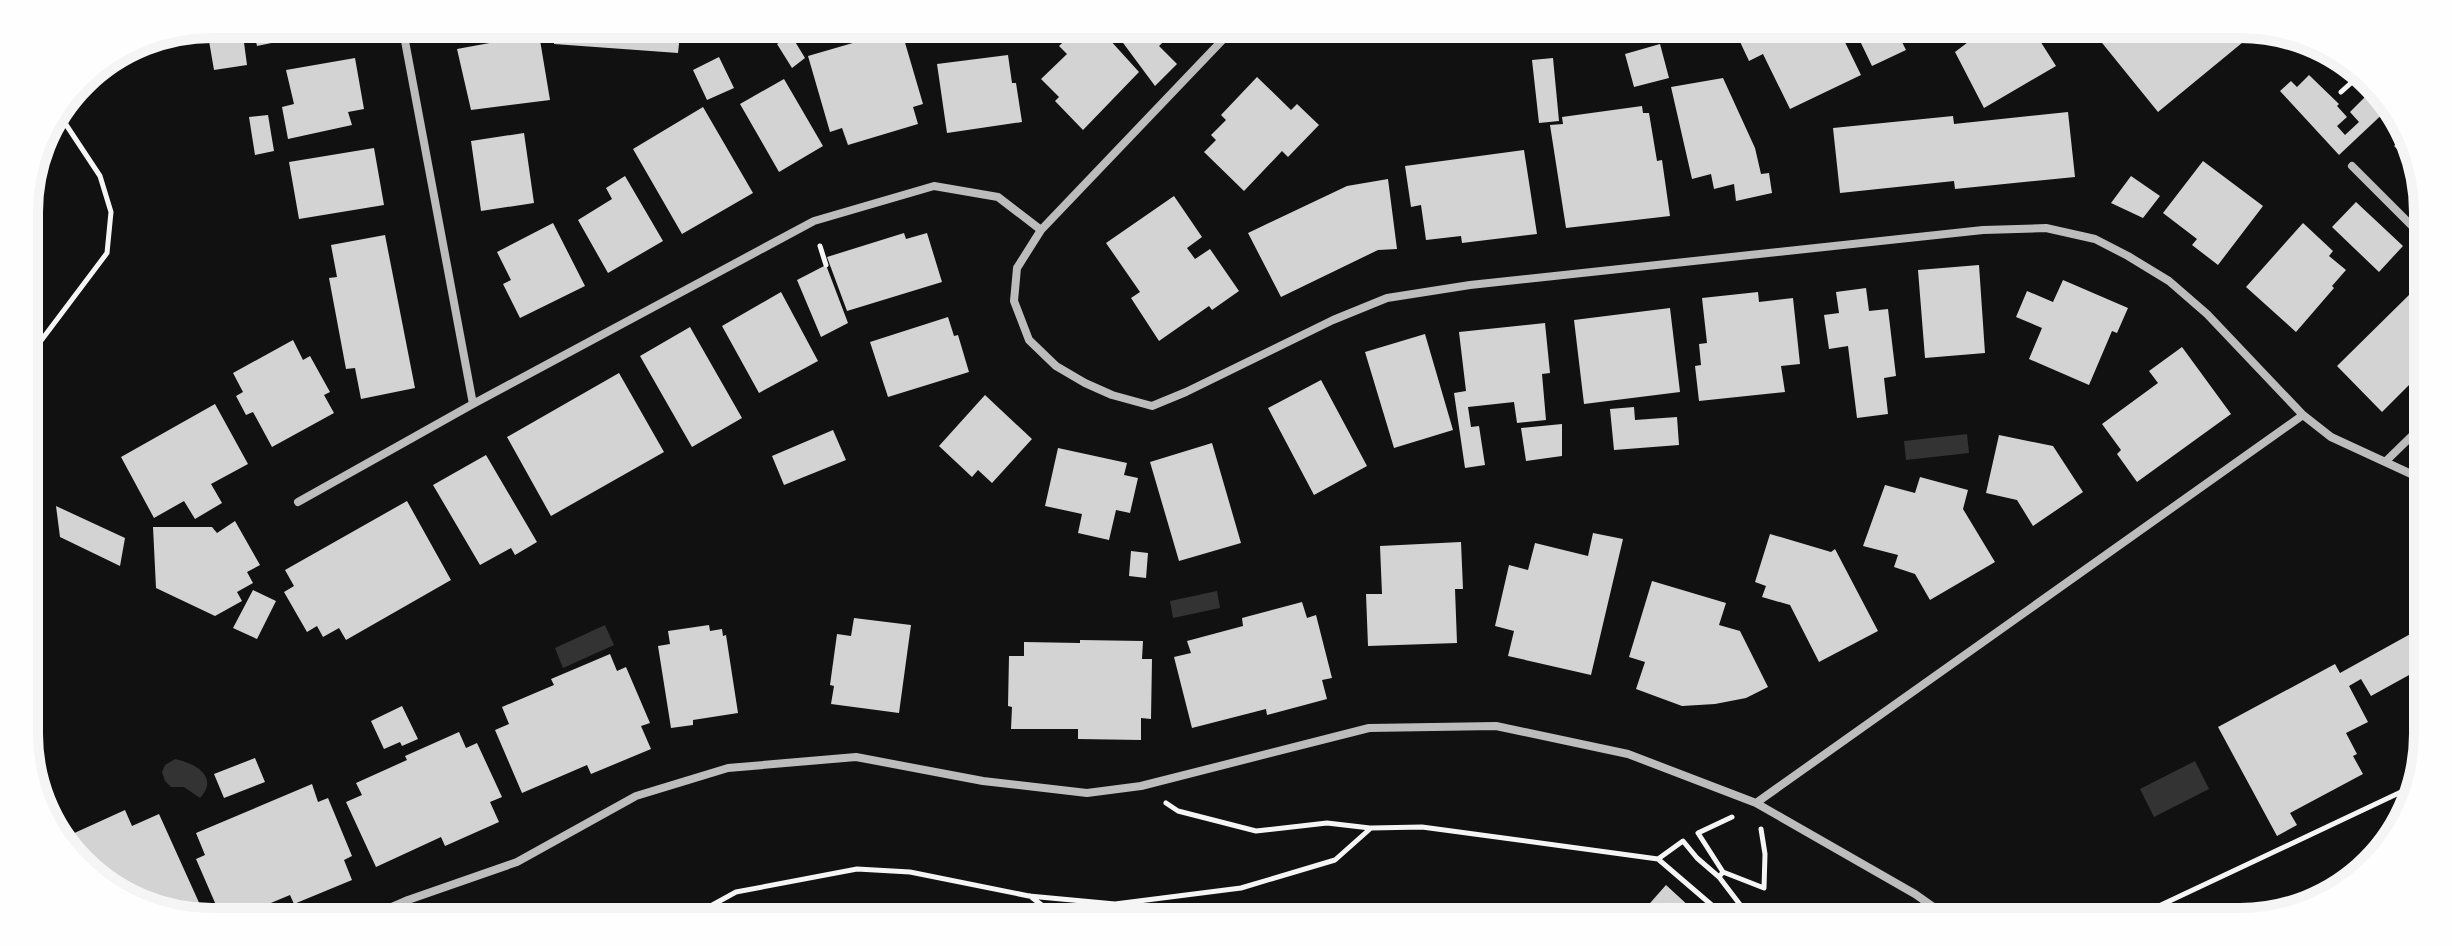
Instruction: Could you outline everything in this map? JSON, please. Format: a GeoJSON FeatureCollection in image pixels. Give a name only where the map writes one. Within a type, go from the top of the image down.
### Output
{"type":"FeatureCollection","features":[{"type":"Feature","properties":{"kind":"street"},"geometry":{"type":"LineString","coordinates":[[404,38],[473,404]]}},
{"type":"Feature","properties":{"kind":"street"},"geometry":{"type":"LineString","coordinates":[[1224,38],[1041,230],[1017,268],[1014,301],[1029,340],[1056,366],[1112,395],[1152,406],[1333,320],[1387,298],[1470,285],[1983,230],[2046,228],[2095,239],[2169,281],[2207,314],[2303,415],[2331,437],[2414,475]]}},
{"type":"Feature","properties":{"kind":"street"},"geometry":{"type":"LineString","coordinates":[[2352,166],[2414,228]]}},
{"type":"Feature","properties":{"kind":"street"},"geometry":{"type":"LineString","coordinates":[[298,502],[814,221],[934,186],[998,197],[1041,230]]}},
{"type":"Feature","properties":{"kind":"street"},"geometry":{"type":"LineString","coordinates":[[1756,803],[2303,415]]}},
{"type":"Feature","properties":{"kind":"street"},"geometry":{"type":"LineString","coordinates":[[2385,462],[2414,434]]}},
{"type":"Feature","properties":{"kind":"street"},"geometry":{"type":"LineString","coordinates":[[390,908],[517,862],[636,796],[728,768],[856,757],[983,781],[1087,793],[1141,786],[1369,728],[1496,726],[1628,754],[1756,803],[1935,908]]}},
{"type":"Feature","properties":{"kind":"path"},"geometry":{"type":"LineString","coordinates":[[2341,92],[2354,80]]}},
{"type":"Feature","properties":{"kind":"path"},"geometry":{"type":"LineString","coordinates":[[38,345],[107,253],[111,212],[100,176],[64,121]]}},
{"type":"Feature","properties":{"kind":"path"},"geometry":{"type":"LineString","coordinates":[[820,246],[826,265]]}},
{"type":"Feature","properties":{"kind":"path"},"geometry":{"type":"LineString","coordinates":[[1141,786],[1178,811],[1256,831],[1327,823],[1371,828],[1422,827],[1658,859],[1715,908]]}},
{"type":"Feature","properties":{"kind":"path"},"geometry":{"type":"LineString","coordinates":[[2156,908],[2405,790]]}},
{"type":"Feature","properties":{"kind":"path"},"geometry":{"type":"LineString","coordinates":[[1722,823],[1698,833],[1744,908]]}},
{"type":"Feature","properties":{"kind":"path"},"geometry":{"type":"LineString","coordinates":[[707,908],[736,892],[857,869],[910,872],[1029,896],[1115,904],[1241,888],[1335,860],[1371,828]]}},
{"type":"Feature","properties":{"kind":"path"},"geometry":{"type":"LineString","coordinates":[[1658,859],[1683,841],[1697,858],[1721,874],[1764,888],[1765,854]]}},
{"type":"Feature","properties":{"kind":"path"},"geometry":{"type":"LineString","coordinates":[[1029,896],[1045,908]]}},
{"type":"Feature","properties":{"kind":"shaded area"},"geometry":{"type":"Polygon","coordinates":[[[1967,434],[1969,453],[1906,460],[1904,441],[1967,434]]]}},
{"type":"Feature","properties":{"kind":"shaded area"},"geometry":{"type":"Polygon","coordinates":[[[1217,591],[1220,608],[1173,618],[1170,601],[1217,591]]]}},
{"type":"Feature","properties":{"kind":"shaded area"},"geometry":{"type":"Polygon","coordinates":[[[605,625],[614,645],[563,668],[555,648],[605,625]]]}},
{"type":"Feature","properties":{"kind":"shaded area"},"geometry":{"type":"Polygon","coordinates":[[[175,759],[197,767],[206,777],[205,790],[200,798],[184,787],[171,787],[165,781],[162,772],[165,765],[175,759]]]}},
{"type":"Feature","properties":{"kind":"shaded area"},"geometry":{"type":"Polygon","coordinates":[[[2195,761],[2209,789],[2154,817],[2140,789],[2195,761]]]}},
{"type":"Feature","properties":{"kind":"building"},"geometry":{"type":"Polygon","coordinates":[[[243,38],[247,65],[214,70],[209,41],[243,38]]]}},
{"type":"Feature","properties":{"kind":"building"},"geometry":{"type":"Polygon","coordinates":[[[255,38],[295,38],[257,46],[255,38]]]}},
{"type":"Feature","properties":{"kind":"building"},"geometry":{"type":"Polygon","coordinates":[[[517,38],[540,38],[550,100],[471,110],[457,49],[517,38]]]}},
{"type":"Feature","properties":{"kind":"building"},"geometry":{"type":"Polygon","coordinates":[[[554,38],[680,38],[678,53],[554,44],[554,38]]]}},
{"type":"Feature","properties":{"kind":"building"},"geometry":{"type":"Polygon","coordinates":[[[793,38],[805,58],[792,68],[777,44],[793,38]]]}},
{"type":"Feature","properties":{"kind":"building"},"geometry":{"type":"Polygon","coordinates":[[[870,38],[904,38],[923,104],[913,107],[918,124],[848,145],[842,128],[830,132],[808,56],[870,38]]]}},
{"type":"Feature","properties":{"kind":"building"},"geometry":{"type":"Polygon","coordinates":[[[1067,38],[1108,38],[1139,72],[1083,130],[1055,101],[1059,97],[1041,79],[1067,54],[1059,46],[1067,38]]]}},
{"type":"Feature","properties":{"kind":"building"},"geometry":{"type":"Polygon","coordinates":[[[1119,38],[1167,38],[1159,46],[1177,64],[1155,86],[1119,38]]]}},
{"type":"Feature","properties":{"kind":"building"},"geometry":{"type":"Polygon","coordinates":[[[1738,38],[1843,38],[1861,75],[1790,109],[1763,54],[1749,61],[1738,38]]]}},
{"type":"Feature","properties":{"kind":"building"},"geometry":{"type":"Polygon","coordinates":[[[1865,38],[1900,38],[1906,50],[1872,66],[1860,41],[1865,38]]]}},
{"type":"Feature","properties":{"kind":"building"},"geometry":{"type":"Polygon","coordinates":[[[1973,38],[2038,38],[2056,66],[1984,108],[1955,52],[1973,38]]]}},
{"type":"Feature","properties":{"kind":"building"},"geometry":{"type":"Polygon","coordinates":[[[2098,38],[2248,38],[2158,112],[2098,38]]]}},
{"type":"Feature","properties":{"kind":"building"},"geometry":{"type":"Polygon","coordinates":[[[1660,44],[1669,78],[1634,87],[1625,54],[1660,44]]]}},
{"type":"Feature","properties":{"kind":"building"},"geometry":{"type":"Polygon","coordinates":[[[1008,55],[1022,122],[947,133],[937,64],[1008,55]]]}},
{"type":"Feature","properties":{"kind":"building"},"geometry":{"type":"Polygon","coordinates":[[[719,57],[734,88],[707,100],[693,70],[719,57]]]}},
{"type":"Feature","properties":{"kind":"building"},"geometry":{"type":"Polygon","coordinates":[[[355,58],[364,109],[348,112],[352,125],[288,139],[282,107],[294,104],[286,70],[355,58]]]}},
{"type":"Feature","properties":{"kind":"building"},"geometry":{"type":"Polygon","coordinates":[[[1553,58],[1559,121],[1539,123],[1532,60],[1553,58]]]}},
{"type":"Feature","properties":{"kind":"building"},"geometry":{"type":"Polygon","coordinates":[[[2309,75],[2339,104],[2337,106],[2347,117],[2337,126],[2345,135],[2359,122],[2350,112],[2368,94],[2384,113],[2339,155],[2280,91],[2291,81],[2297,87],[2309,75]]]}},
{"type":"Feature","properties":{"kind":"building"},"geometry":{"type":"Polygon","coordinates":[[[1257,77],[1291,110],[1297,104],[1319,125],[1288,157],[1282,151],[1244,191],[1204,152],[1216,140],[1211,135],[1226,120],[1221,115],[1257,77]]]}},
{"type":"Feature","properties":{"kind":"building"},"geometry":{"type":"Polygon","coordinates":[[[1723,78],[1755,148],[1761,174],[1769,173],[1772,193],[1736,201],[1734,184],[1714,189],[1711,174],[1692,179],[1671,87],[1723,78]]]}},
{"type":"Feature","properties":{"kind":"building"},"geometry":{"type":"Polygon","coordinates":[[[784,79],[823,146],[779,172],[740,104],[784,79]]]}},
{"type":"Feature","properties":{"kind":"building"},"geometry":{"type":"Polygon","coordinates":[[[1642,106],[1643,113],[1649,113],[1657,161],[1662,160],[1670,216],[1566,228],[1550,125],[1563,124],[1562,117],[1642,106]]]}},
{"type":"Feature","properties":{"kind":"building"},"geometry":{"type":"Polygon","coordinates":[[[703,107],[753,193],[682,234],[633,149],[703,107]]]}},
{"type":"Feature","properties":{"kind":"building"},"geometry":{"type":"Polygon","coordinates":[[[2068,112],[2075,177],[1955,189],[1954,181],[1840,193],[1833,128],[1953,116],[1954,124],[2068,112]]]}},
{"type":"Feature","properties":{"kind":"building"},"geometry":{"type":"Polygon","coordinates":[[[268,115],[274,151],[255,155],[249,117],[268,115]]]}},
{"type":"Feature","properties":{"kind":"building"},"geometry":{"type":"Polygon","coordinates":[[[524,133],[534,203],[481,211],[471,141],[524,133]]]}},
{"type":"Feature","properties":{"kind":"building"},"geometry":{"type":"Polygon","coordinates":[[[2399,142],[2405,157],[2394,146],[2399,142]]]}},
{"type":"Feature","properties":{"kind":"building"},"geometry":{"type":"Polygon","coordinates":[[[374,148],[384,205],[299,219],[289,162],[374,148]]]}},
{"type":"Feature","properties":{"kind":"building"},"geometry":{"type":"Polygon","coordinates":[[[1524,150],[1537,234],[1462,243],[1461,236],[1426,240],[1421,205],[1411,207],[1405,166],[1524,150]]]}},
{"type":"Feature","properties":{"kind":"building"},"geometry":{"type":"Polygon","coordinates":[[[2203,161],[2263,206],[2218,265],[2192,245],[2197,239],[2163,213],[2203,161]]]}},
{"type":"Feature","properties":{"kind":"building"},"geometry":{"type":"Polygon","coordinates":[[[625,176],[663,241],[608,273],[578,220],[612,199],[606,188],[625,176]]]}},
{"type":"Feature","properties":{"kind":"building"},"geometry":{"type":"Polygon","coordinates":[[[2131,176],[2160,196],[2143,218],[2111,203],[2131,176]]]}},
{"type":"Feature","properties":{"kind":"building"},"geometry":{"type":"Polygon","coordinates":[[[1388,179],[1397,249],[1378,250],[1281,297],[1248,233],[1347,186],[1388,179]]]}},
{"type":"Feature","properties":{"kind":"building"},"geometry":{"type":"Polygon","coordinates":[[[1174,196],[1202,237],[1187,248],[1195,259],[1210,249],[1239,291],[1212,310],[1209,306],[1159,341],[1131,298],[1140,292],[1106,243],[1174,196]]]}},
{"type":"Feature","properties":{"kind":"building"},"geometry":{"type":"Polygon","coordinates":[[[2356,202],[2403,246],[2379,272],[2332,227],[2356,202]]]}},
{"type":"Feature","properties":{"kind":"building"},"geometry":{"type":"Polygon","coordinates":[[[553,223],[585,286],[520,318],[503,284],[511,280],[497,252],[553,223]]]}},
{"type":"Feature","properties":{"kind":"building"},"geometry":{"type":"Polygon","coordinates":[[[2303,223],[2333,251],[2329,256],[2346,270],[2296,332],[2246,287],[2303,223]]]}},
{"type":"Feature","properties":{"kind":"building"},"geometry":{"type":"Polygon","coordinates":[[[904,233],[906,239],[927,233],[942,282],[847,311],[827,257],[904,233]]]}},
{"type":"Feature","properties":{"kind":"building"},"geometry":{"type":"Polygon","coordinates":[[[385,235],[415,388],[361,399],[355,368],[346,369],[329,278],[337,277],[331,245],[385,235]]]}},
{"type":"Feature","properties":{"kind":"building"},"geometry":{"type":"Polygon","coordinates":[[[826,265],[848,323],[821,337],[797,280],[826,265]]]}},
{"type":"Feature","properties":{"kind":"building"},"geometry":{"type":"Polygon","coordinates":[[[1979,265],[1985,353],[1925,358],[1918,270],[1979,265]]]}},
{"type":"Feature","properties":{"kind":"building"},"geometry":{"type":"Polygon","coordinates":[[[2063,280],[2128,308],[2117,333],[2112,331],[2089,385],[2029,359],[2042,328],[2016,317],[2027,291],[2053,302],[2063,280]]]}},
{"type":"Feature","properties":{"kind":"building"},"geometry":{"type":"Polygon","coordinates":[[[1866,288],[1869,311],[1888,309],[1896,376],[1884,378],[1888,414],[1857,418],[1848,346],[1829,349],[1824,315],[1839,313],[1836,292],[1866,288]]]}},
{"type":"Feature","properties":{"kind":"building"},"geometry":{"type":"Polygon","coordinates":[[[781,292],[818,361],[759,393],[722,326],[781,292]]]}},
{"type":"Feature","properties":{"kind":"building"},"geometry":{"type":"Polygon","coordinates":[[[1758,292],[1759,302],[1793,298],[1800,364],[1781,366],[1785,392],[1699,401],[1695,366],[1701,365],[1699,344],[1707,343],[1702,298],[1758,292]]]}},
{"type":"Feature","properties":{"kind":"building"},"geometry":{"type":"Polygon","coordinates":[[[2409,295],[2414,300],[2414,380],[2382,412],[2337,366],[2409,295]]]}},
{"type":"Feature","properties":{"kind":"building"},"geometry":{"type":"Polygon","coordinates":[[[1670,308],[1680,392],[1584,404],[1574,320],[1670,308]]]}},
{"type":"Feature","properties":{"kind":"building"},"geometry":{"type":"Polygon","coordinates":[[[948,317],[954,336],[958,335],[969,372],[888,397],[870,342],[948,317]]]}},
{"type":"Feature","properties":{"kind":"building"},"geometry":{"type":"Polygon","coordinates":[[[1545,323],[1550,373],[1542,374],[1546,420],[1517,423],[1514,402],[1468,407],[1471,427],[1479,426],[1485,465],[1465,468],[1454,393],[1466,391],[1459,332],[1545,323]]]}},
{"type":"Feature","properties":{"kind":"building"},"geometry":{"type":"Polygon","coordinates":[[[690,327],[742,418],[692,447],[640,356],[690,327]]]}},
{"type":"Feature","properties":{"kind":"building"},"geometry":{"type":"Polygon","coordinates":[[[1425,334],[1453,430],[1394,448],[1365,352],[1425,334]]]}},
{"type":"Feature","properties":{"kind":"building"},"geometry":{"type":"Polygon","coordinates":[[[293,340],[303,360],[310,356],[330,392],[324,395],[334,413],[272,447],[253,412],[246,415],[236,396],[243,392],[233,373],[293,340]]]}},
{"type":"Feature","properties":{"kind":"building"},"geometry":{"type":"Polygon","coordinates":[[[2182,347],[2231,414],[2137,482],[2117,454],[2121,450],[2102,424],[2158,383],[2149,371],[2182,347]]]}},
{"type":"Feature","properties":{"kind":"building"},"geometry":{"type":"Polygon","coordinates":[[[619,373],[664,452],[551,516],[507,437],[619,373]]]}},
{"type":"Feature","properties":{"kind":"building"},"geometry":{"type":"Polygon","coordinates":[[[1321,380],[1367,466],[1314,495],[1268,408],[1321,380]]]}},
{"type":"Feature","properties":{"kind":"building"},"geometry":{"type":"Polygon","coordinates":[[[985,395],[1032,439],[992,483],[978,470],[972,477],[939,446],[985,395]]]}},
{"type":"Feature","properties":{"kind":"building"},"geometry":{"type":"Polygon","coordinates":[[[215,404],[248,464],[211,484],[222,503],[195,519],[184,501],[154,518],[121,457],[215,404]]]}},
{"type":"Feature","properties":{"kind":"building"},"geometry":{"type":"Polygon","coordinates":[[[1634,407],[1635,420],[1677,417],[1679,445],[1614,450],[1610,409],[1634,407]]]}},
{"type":"Feature","properties":{"kind":"building"},"geometry":{"type":"Polygon","coordinates":[[[1562,424],[1562,456],[1526,461],[1521,428],[1562,424]]]}},
{"type":"Feature","properties":{"kind":"building"},"geometry":{"type":"Polygon","coordinates":[[[833,430],[846,460],[784,485],[772,456],[833,430]]]}},
{"type":"Feature","properties":{"kind":"building"},"geometry":{"type":"Polygon","coordinates":[[[1999,435],[2053,446],[2083,492],[2033,526],[2017,500],[1986,493],[1999,435]]]}},
{"type":"Feature","properties":{"kind":"building"},"geometry":{"type":"Polygon","coordinates":[[[1212,443],[1241,543],[1179,561],[1150,462],[1212,443]]]}},
{"type":"Feature","properties":{"kind":"building"},"geometry":{"type":"Polygon","coordinates":[[[1058,448],[1127,463],[1124,475],[1138,478],[1130,513],[1116,510],[1109,540],[1078,533],[1082,514],[1045,506],[1058,448]]]}},
{"type":"Feature","properties":{"kind":"building"},"geometry":{"type":"Polygon","coordinates":[[[486,455],[537,542],[515,555],[511,548],[480,565],[433,485],[486,455]]]}},
{"type":"Feature","properties":{"kind":"building"},"geometry":{"type":"Polygon","coordinates":[[[1920,477],[1968,490],[1963,509],[1995,562],[1930,600],[1915,574],[1894,567],[1898,555],[1863,546],[1885,485],[1915,493],[1920,477]]]}},
{"type":"Feature","properties":{"kind":"building"},"geometry":{"type":"Polygon","coordinates":[[[407,501],[451,580],[346,640],[339,628],[323,637],[317,626],[307,632],[284,592],[294,586],[285,570],[407,501]]]}},
{"type":"Feature","properties":{"kind":"building"},"geometry":{"type":"Polygon","coordinates":[[[56,506],[125,538],[120,566],[60,537],[56,506]]]}},
{"type":"Feature","properties":{"kind":"building"},"geometry":{"type":"Polygon","coordinates":[[[235,521],[260,565],[247,572],[253,583],[237,592],[242,601],[215,616],[156,588],[153,527],[212,527],[217,533],[235,521]]]}},
{"type":"Feature","properties":{"kind":"building"},"geometry":{"type":"Polygon","coordinates":[[[1593,533],[1623,539],[1591,675],[1508,656],[1514,631],[1495,626],[1509,565],[1528,570],[1535,543],[1588,556],[1593,533]]]}},
{"type":"Feature","properties":{"kind":"building"},"geometry":{"type":"Polygon","coordinates":[[[1770,534],[1831,552],[1835,549],[1878,631],[1819,662],[1790,605],[1762,597],[1766,586],[1755,582],[1770,534]]]}},
{"type":"Feature","properties":{"kind":"building"},"geometry":{"type":"Polygon","coordinates":[[[1461,542],[1463,589],[1455,589],[1457,643],[1368,646],[1366,594],[1382,594],[1380,546],[1461,542]]]}},
{"type":"Feature","properties":{"kind":"building"},"geometry":{"type":"Polygon","coordinates":[[[1131,551],[1148,553],[1146,578],[1129,576],[1131,551]]]}},
{"type":"Feature","properties":{"kind":"building"},"geometry":{"type":"Polygon","coordinates":[[[1652,581],[1726,603],[1719,625],[1740,631],[1768,687],[1746,698],[1682,706],[1636,689],[1645,662],[1629,657],[1652,581]]]}},
{"type":"Feature","properties":{"kind":"building"},"geometry":{"type":"Polygon","coordinates":[[[253,590],[276,601],[257,639],[233,628],[253,590]]]}},
{"type":"Feature","properties":{"kind":"building"},"geometry":{"type":"Polygon","coordinates":[[[1302,602],[1307,618],[1316,615],[1332,678],[1322,680],[1327,699],[1267,715],[1266,709],[1192,728],[1174,657],[1191,653],[1187,641],[1243,626],[1242,618],[1302,602]]]}},
{"type":"Feature","properties":{"kind":"building"},"geometry":{"type":"Polygon","coordinates":[[[854,618],[911,625],[899,713],[831,704],[834,686],[830,685],[837,634],[851,636],[854,618]]]}},
{"type":"Feature","properties":{"kind":"building"},"geometry":{"type":"Polygon","coordinates":[[[709,625],[710,631],[722,629],[723,636],[726,635],[738,713],[693,720],[693,725],[671,728],[658,646],[670,644],[668,631],[709,625]]]}},
{"type":"Feature","properties":{"kind":"building"},"geometry":{"type":"Polygon","coordinates":[[[2414,632],[2414,672],[2371,696],[2361,679],[2349,686],[2368,722],[2346,733],[2363,774],[2290,813],[2297,825],[2277,836],[2218,727],[2335,664],[2340,673],[2414,632]]]}},
{"type":"Feature","properties":{"kind":"building"},"geometry":{"type":"Polygon","coordinates":[[[1080,640],[1143,641],[1142,659],[1152,659],[1151,719],[1141,718],[1141,740],[1078,739],[1078,729],[1011,729],[1009,656],[1024,656],[1024,642],[1080,643],[1080,640]]]}},
{"type":"Feature","properties":{"kind":"building"},"geometry":{"type":"Polygon","coordinates":[[[610,654],[617,671],[626,667],[650,723],[641,726],[651,749],[591,774],[587,765],[522,793],[495,730],[509,724],[502,707],[554,685],[551,679],[610,654]]]}},
{"type":"Feature","properties":{"kind":"building"},"geometry":{"type":"Polygon","coordinates":[[[402,706],[418,739],[384,749],[371,721],[402,706]]]}},
{"type":"Feature","properties":{"kind":"building"},"geometry":{"type":"Polygon","coordinates":[[[459,732],[466,748],[477,743],[502,797],[490,802],[499,822],[445,846],[441,837],[376,867],[346,802],[362,795],[356,783],[407,760],[405,756],[459,732]]]}},
{"type":"Feature","properties":{"kind":"building"},"geometry":{"type":"Polygon","coordinates":[[[255,758],[265,782],[224,798],[214,774],[255,758]]]}},
{"type":"Feature","properties":{"kind":"building"},"geometry":{"type":"Polygon","coordinates":[[[312,784],[318,802],[328,798],[352,856],[344,860],[352,880],[294,904],[290,895],[259,908],[217,908],[196,859],[205,855],[196,833],[312,784]]]}},
{"type":"Feature","properties":{"kind":"building"},"geometry":{"type":"Polygon","coordinates":[[[125,810],[132,826],[159,814],[201,907],[156,899],[115,879],[97,865],[70,835],[125,810]]]}},
{"type":"Feature","properties":{"kind":"building"},"geometry":{"type":"Polygon","coordinates":[[[1666,885],[1691,908],[1646,908],[1666,885]]]}}]}
